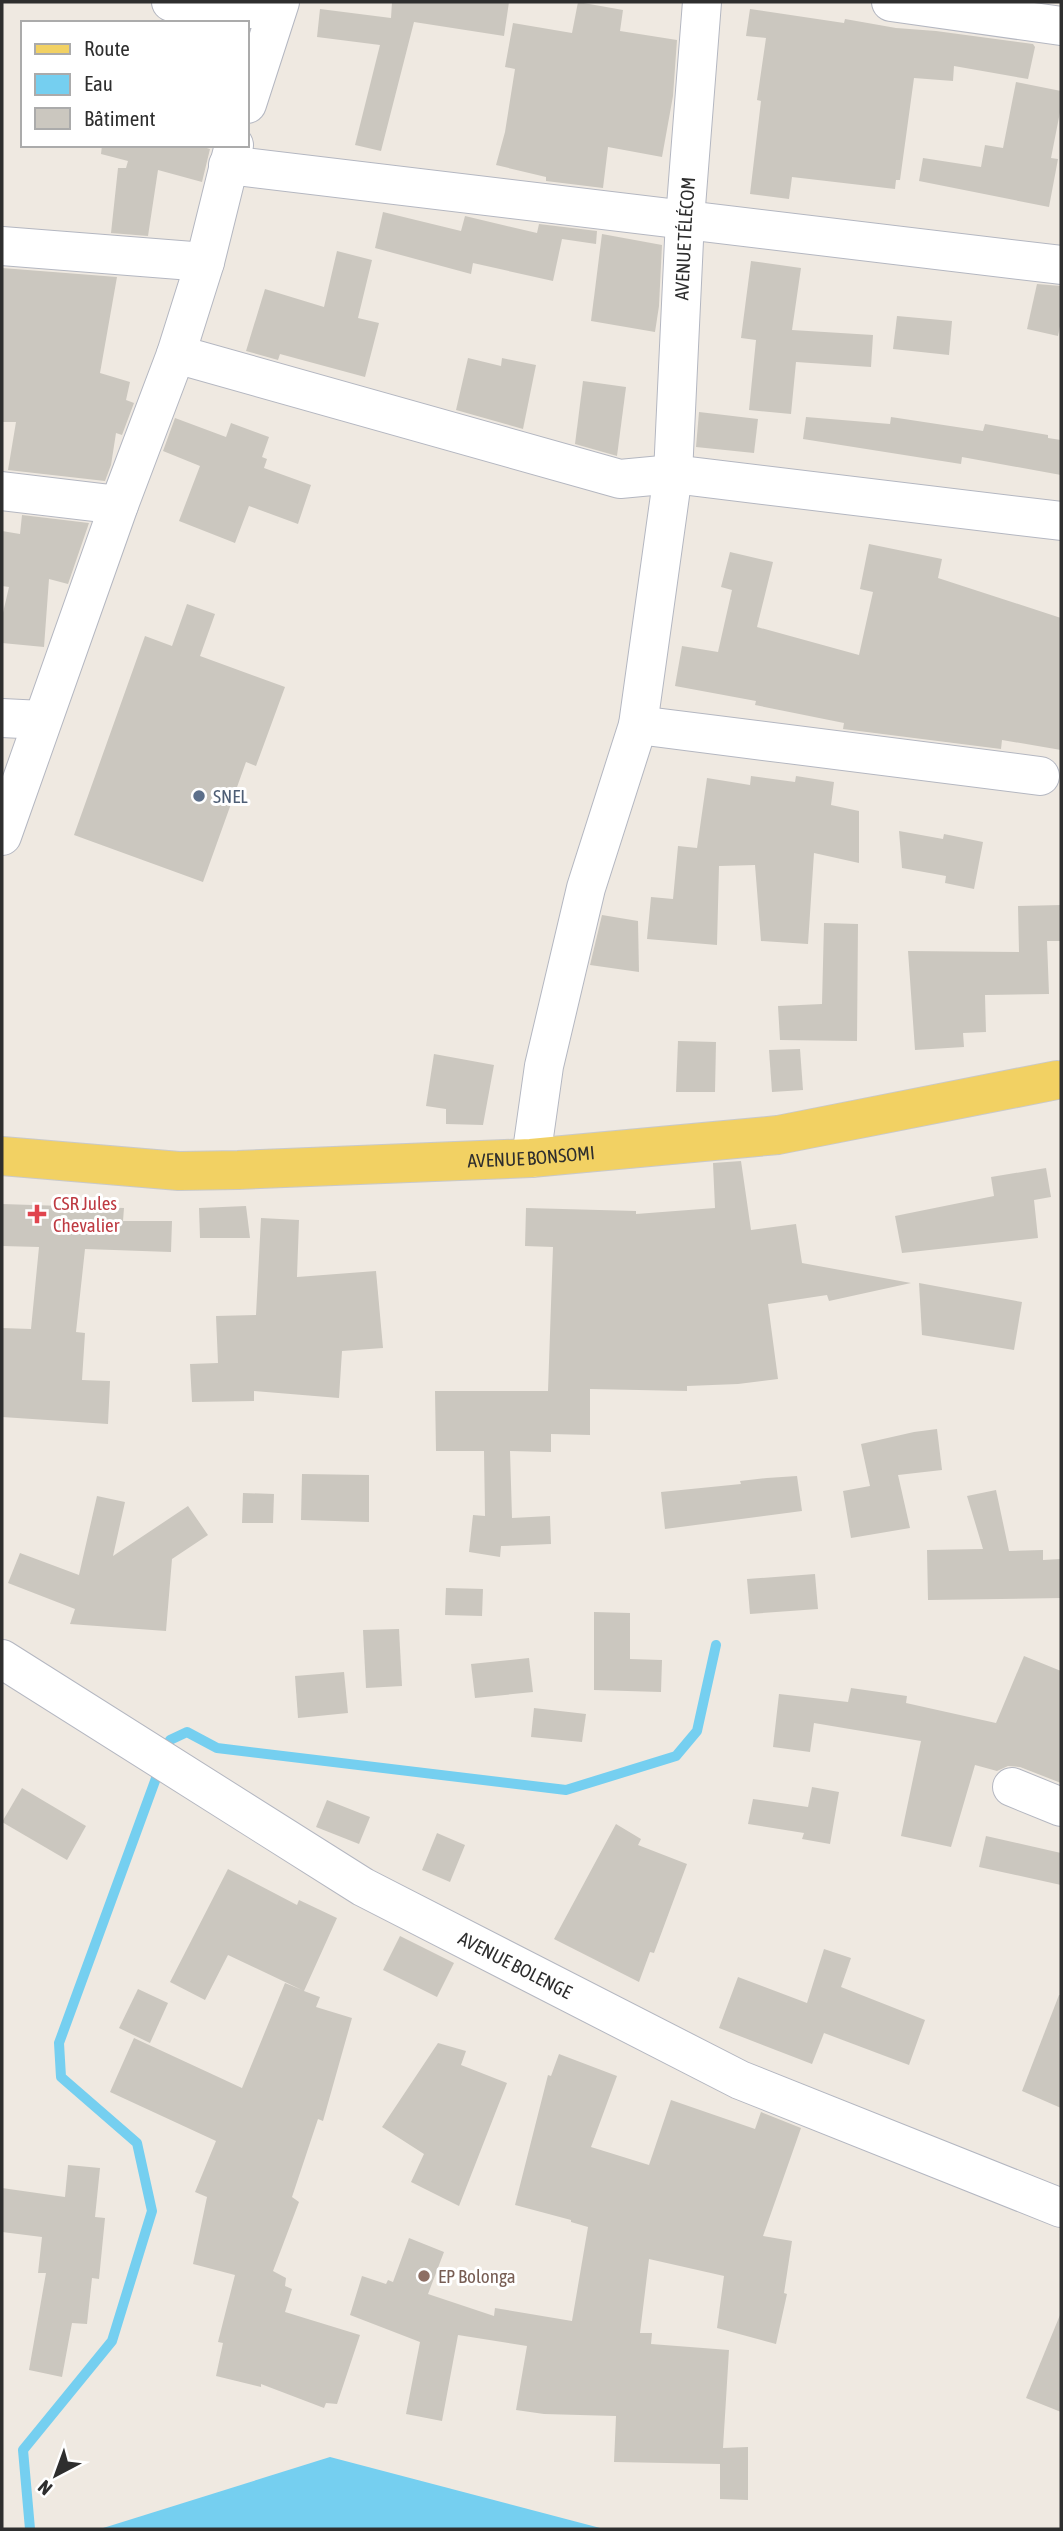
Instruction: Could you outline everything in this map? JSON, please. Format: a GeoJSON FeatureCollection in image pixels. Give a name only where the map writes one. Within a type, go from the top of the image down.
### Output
{"type":"FeatureCollection","features":[{"type":"Feature","properties":{"kind":"main road","name":"AVENUE BONSOMI"},"geometry":{"type":"LineString","coordinates":[[2,1156],[179,1171],[531,1158],[778,1135],[1057,1080]]}},
{"type":"Feature","properties":{"kind":"street"},"geometry":{"type":"LineString","coordinates":[[171,2],[277,7],[248,101]]}},
{"type":"Feature","properties":{"kind":"street","name":"AVENUE TÉLÉCOM"},"geometry":{"type":"LineString","coordinates":[[531,1158],[544,1066],[586,888],[638,725],[673,474],[685,219],[702,2]]}},
{"type":"Feature","properties":{"kind":"street"},"geometry":{"type":"LineString","coordinates":[[891,2],[1061,26]]}},
{"type":"Feature","properties":{"kind":"street"},"geometry":{"type":"LineString","coordinates":[[2,836],[119,505],[176,354],[205,262],[231,155],[685,219],[1061,265]]}},
{"type":"Feature","properties":{"kind":"street"},"geometry":{"type":"LineString","coordinates":[[2,246],[205,262]]}},
{"type":"Feature","properties":{"kind":"street"},"geometry":{"type":"LineString","coordinates":[[176,354],[620,479],[673,474],[1061,521]]}},
{"type":"Feature","properties":{"kind":"street"},"geometry":{"type":"LineString","coordinates":[[2,491],[119,505]]}},
{"type":"Feature","properties":{"kind":"street"},"geometry":{"type":"LineString","coordinates":[[2,718],[42,720]]}},
{"type":"Feature","properties":{"kind":"street"},"geometry":{"type":"LineString","coordinates":[[638,725],[1040,776]]}},
{"type":"Feature","properties":{"kind":"street","name":"AVENUE BOLENGE"},"geometry":{"type":"LineString","coordinates":[[2,1659],[363,1887],[740,2080],[1061,2208]]}},
{"type":"Feature","properties":{"kind":"street"},"geometry":{"type":"LineString","coordinates":[[1012,1787],[1061,1807]]}},
{"type":"Feature","properties":{"kind":"water"},"geometry":{"type":"Polygon","coordinates":[[[330,2457],[604,2529],[100,2529],[330,2457]]]}},
{"type":"Feature","properties":{"kind":"building"},"geometry":{"type":"Polygon","coordinates":[[[392,2],[509,2],[504,36],[414,22],[381,151],[355,145],[380,45],[317,37],[320,9],[391,18],[392,2]]]}},
{"type":"Feature","properties":{"kind":"building"},"geometry":{"type":"Polygon","coordinates":[[[578,2],[623,10],[620,31],[677,40],[673,96],[662,157],[608,147],[603,188],[546,181],[546,177],[496,165],[505,132],[515,69],[505,67],[513,23],[572,33],[578,2]]]}},
{"type":"Feature","properties":{"kind":"building"},"geometry":{"type":"Polygon","coordinates":[[[750,9],[844,23],[845,19],[896,28],[936,31],[1033,44],[1035,47],[1028,79],[954,66],[953,81],[914,78],[900,180],[896,180],[895,189],[792,177],[789,199],[750,194],[761,101],[757,100],[766,38],[746,36],[750,9]]]}},
{"type":"Feature","properties":{"kind":"building"},"geometry":{"type":"Polygon","coordinates":[[[1016,82],[1061,91],[1061,107],[1051,158],[1058,159],[1049,207],[919,181],[923,158],[981,167],[985,145],[1003,148],[1016,82]]]}},
{"type":"Feature","properties":{"kind":"building"},"geometry":{"type":"Polygon","coordinates":[[[102,147],[210,149],[202,182],[158,170],[148,236],[111,233],[118,168],[126,168],[128,161],[101,154],[102,147]]]}},
{"type":"Feature","properties":{"kind":"building"},"geometry":{"type":"Polygon","coordinates":[[[383,212],[461,231],[465,216],[537,233],[539,224],[597,231],[596,244],[562,239],[553,281],[473,263],[471,274],[375,248],[383,212]]]}},
{"type":"Feature","properties":{"kind":"building"},"geometry":{"type":"Polygon","coordinates":[[[602,234],[662,245],[655,332],[591,321],[602,234]]]}},
{"type":"Feature","properties":{"kind":"building"},"geometry":{"type":"Polygon","coordinates":[[[337,251],[372,260],[358,318],[379,323],[365,377],[280,354],[278,360],[246,351],[265,289],[324,307],[337,251]]]}},
{"type":"Feature","properties":{"kind":"building"},"geometry":{"type":"Polygon","coordinates":[[[751,261],[801,268],[792,330],[873,335],[871,367],[796,362],[791,414],[749,410],[756,340],[741,338],[751,261]]]}},
{"type":"Feature","properties":{"kind":"building"},"geometry":{"type":"Polygon","coordinates":[[[2,268],[117,277],[100,373],[130,382],[126,400],[134,403],[122,435],[116,433],[111,465],[105,481],[8,470],[16,422],[2,422],[2,268]]]}},
{"type":"Feature","properties":{"kind":"building"},"geometry":{"type":"Polygon","coordinates":[[[1037,284],[1061,286],[1058,336],[1027,329],[1037,284]]]}},
{"type":"Feature","properties":{"kind":"building"},"geometry":{"type":"Polygon","coordinates":[[[897,316],[952,321],[949,355],[893,349],[897,316]]]}},
{"type":"Feature","properties":{"kind":"building"},"geometry":{"type":"Polygon","coordinates":[[[468,358],[501,366],[502,358],[536,365],[523,429],[456,410],[468,358]]]}},
{"type":"Feature","properties":{"kind":"building"},"geometry":{"type":"Polygon","coordinates":[[[583,381],[626,387],[617,456],[575,444],[583,381]]]}},
{"type":"Feature","properties":{"kind":"building"},"geometry":{"type":"Polygon","coordinates":[[[699,412],[758,419],[754,453],[696,447],[699,412]]]}},
{"type":"Feature","properties":{"kind":"building"},"geometry":{"type":"Polygon","coordinates":[[[806,417],[890,424],[891,417],[983,431],[985,424],[1048,435],[1048,438],[1061,440],[1061,475],[962,457],[961,464],[803,439],[806,417]]]}},
{"type":"Feature","properties":{"kind":"building"},"geometry":{"type":"Polygon","coordinates":[[[175,418],[226,437],[231,423],[269,437],[262,457],[267,459],[264,468],[311,485],[298,524],[249,506],[235,543],[179,521],[200,466],[163,451],[175,418]]]}},
{"type":"Feature","properties":{"kind":"building"},"geometry":{"type":"Polygon","coordinates":[[[22,515],[89,523],[68,584],[49,579],[44,647],[2,643],[2,617],[9,587],[2,586],[2,531],[20,534],[22,515]]]}},
{"type":"Feature","properties":{"kind":"building"},"geometry":{"type":"Polygon","coordinates":[[[869,544],[942,559],[938,578],[1061,618],[1061,750],[1002,740],[1001,749],[843,729],[844,723],[755,705],[756,701],[675,686],[682,646],[718,652],[732,590],[721,587],[730,552],[773,562],[757,627],[859,655],[873,592],[860,589],[869,544]]]}},
{"type":"Feature","properties":{"kind":"building"},"geometry":{"type":"Polygon","coordinates":[[[187,604],[215,614],[200,656],[285,687],[256,766],[246,762],[203,882],[74,835],[145,636],[172,646],[187,604]]]}},
{"type":"Feature","properties":{"kind":"building"},"geometry":{"type":"Polygon","coordinates":[[[751,776],[795,782],[796,776],[834,782],[831,805],[859,811],[859,863],[814,853],[808,944],[761,941],[755,865],[719,866],[717,945],[647,939],[651,897],[673,899],[678,846],[697,848],[707,778],[750,785],[751,776]]]}},
{"type":"Feature","properties":{"kind":"building"},"geometry":{"type":"Polygon","coordinates":[[[899,831],[943,839],[944,834],[983,842],[974,889],[945,883],[946,876],[902,868],[899,831]]]}},
{"type":"Feature","properties":{"kind":"building"},"geometry":{"type":"Polygon","coordinates":[[[1061,905],[1061,941],[1047,941],[1049,994],[985,995],[986,1032],[963,1033],[964,1047],[915,1050],[908,951],[1019,952],[1018,906],[1061,905]]]}},
{"type":"Feature","properties":{"kind":"building"},"geometry":{"type":"Polygon","coordinates":[[[602,915],[638,921],[639,972],[590,965],[602,915]]]}},
{"type":"Feature","properties":{"kind":"building"},"geometry":{"type":"Polygon","coordinates":[[[824,923],[858,924],[857,1041],[780,1040],[778,1006],[822,1004],[824,923]]]}},
{"type":"Feature","properties":{"kind":"building"},"geometry":{"type":"Polygon","coordinates":[[[678,1041],[716,1042],[715,1092],[676,1092],[678,1041]]]}},
{"type":"Feature","properties":{"kind":"building"},"geometry":{"type":"Polygon","coordinates":[[[800,1049],[803,1090],[772,1092],[769,1050],[800,1049]]]}},
{"type":"Feature","properties":{"kind":"building"},"geometry":{"type":"Polygon","coordinates":[[[434,1054],[494,1065],[483,1125],[446,1124],[446,1109],[426,1106],[434,1054]]]}},
{"type":"Feature","properties":{"kind":"building"},"geometry":{"type":"Polygon","coordinates":[[[741,1161],[751,1230],[796,1224],[802,1263],[911,1283],[829,1301],[827,1295],[768,1304],[778,1379],[687,1386],[687,1391],[590,1389],[590,1435],[551,1434],[551,1452],[510,1451],[512,1518],[550,1516],[551,1544],[501,1546],[500,1557],[469,1552],[473,1515],[485,1516],[484,1451],[436,1451],[435,1391],[548,1391],[553,1247],[525,1246],[526,1208],[636,1211],[636,1214],[715,1208],[713,1163],[741,1161]]]}},
{"type":"Feature","properties":{"kind":"building"},"geometry":{"type":"Polygon","coordinates":[[[1046,1168],[1051,1197],[1034,1200],[1038,1238],[902,1253],[895,1216],[994,1196],[991,1177],[1046,1168]]]}},
{"type":"Feature","properties":{"kind":"building"},"geometry":{"type":"Polygon","coordinates":[[[2,1204],[124,1208],[123,1221],[172,1221],[171,1252],[85,1249],[76,1332],[85,1333],[82,1380],[110,1381],[108,1424],[2,1417],[2,1328],[31,1329],[39,1247],[2,1246],[2,1204]]]}},
{"type":"Feature","properties":{"kind":"building"},"geometry":{"type":"Polygon","coordinates":[[[246,1206],[250,1238],[200,1238],[199,1208],[246,1206]]]}},
{"type":"Feature","properties":{"kind":"building"},"geometry":{"type":"Polygon","coordinates":[[[261,1218],[299,1220],[297,1277],[376,1271],[383,1348],[342,1351],[339,1398],[254,1391],[254,1401],[192,1402],[190,1364],[218,1363],[216,1316],[256,1315],[261,1218]]]}},
{"type":"Feature","properties":{"kind":"building"},"geometry":{"type":"Polygon","coordinates":[[[919,1283],[1022,1302],[1014,1350],[922,1335],[919,1283]]]}},
{"type":"Feature","properties":{"kind":"building"},"geometry":{"type":"Polygon","coordinates":[[[937,1429],[942,1470],[898,1475],[910,1528],[851,1538],[843,1491],[870,1486],[861,1444],[937,1429]]]}},
{"type":"Feature","properties":{"kind":"building"},"geometry":{"type":"Polygon","coordinates":[[[302,1474],[369,1475],[369,1522],[301,1520],[302,1474]]]}},
{"type":"Feature","properties":{"kind":"building"},"geometry":{"type":"Polygon","coordinates":[[[797,1476],[802,1511],[665,1529],[661,1492],[797,1476]]]}},
{"type":"Feature","properties":{"kind":"building"},"geometry":{"type":"Polygon","coordinates":[[[996,1490],[1009,1551],[1043,1550],[1043,1560],[1061,1559],[1061,1598],[928,1600],[927,1550],[983,1549],[967,1496],[996,1490]]]}},
{"type":"Feature","properties":{"kind":"building"},"geometry":{"type":"Polygon","coordinates":[[[243,1493],[274,1494],[273,1523],[242,1523],[243,1493]]]}},
{"type":"Feature","properties":{"kind":"building"},"geometry":{"type":"Polygon","coordinates":[[[97,1496],[125,1502],[113,1556],[188,1506],[208,1535],[172,1559],[166,1631],[70,1624],[75,1609],[8,1583],[20,1553],[79,1575],[97,1496]]]}},
{"type":"Feature","properties":{"kind":"building"},"geometry":{"type":"Polygon","coordinates":[[[815,1574],[818,1609],[750,1614],[747,1579],[815,1574]]]}},
{"type":"Feature","properties":{"kind":"building"},"geometry":{"type":"Polygon","coordinates":[[[446,1588],[483,1589],[482,1616],[445,1615],[446,1588]]]}},
{"type":"Feature","properties":{"kind":"building"},"geometry":{"type":"Polygon","coordinates":[[[594,1612],[630,1613],[630,1659],[662,1660],[661,1692],[594,1690],[594,1612]]]}},
{"type":"Feature","properties":{"kind":"building"},"geometry":{"type":"Polygon","coordinates":[[[399,1629],[402,1686],[366,1688],[363,1630],[399,1629]]]}},
{"type":"Feature","properties":{"kind":"building"},"geometry":{"type":"Polygon","coordinates":[[[1024,1656],[1061,1671],[1061,1783],[1020,1767],[1008,1766],[997,1771],[975,1765],[951,1847],[901,1836],[921,1741],[814,1723],[810,1752],[773,1747],[779,1694],[848,1702],[851,1688],[907,1696],[906,1703],[996,1723],[1024,1656]]]}},
{"type":"Feature","properties":{"kind":"building"},"geometry":{"type":"Polygon","coordinates":[[[529,1658],[533,1692],[475,1698],[471,1664],[529,1658]]]}},
{"type":"Feature","properties":{"kind":"building"},"geometry":{"type":"Polygon","coordinates":[[[344,1672],[348,1713],[298,1718],[295,1676],[344,1672]]]}},
{"type":"Feature","properties":{"kind":"building"},"geometry":{"type":"Polygon","coordinates":[[[534,1708],[586,1714],[582,1742],[531,1737],[534,1708]]]}},
{"type":"Feature","properties":{"kind":"building"},"geometry":{"type":"Polygon","coordinates":[[[812,1787],[839,1792],[830,1844],[802,1839],[804,1833],[748,1824],[753,1799],[808,1807],[812,1787]]]}},
{"type":"Feature","properties":{"kind":"building"},"geometry":{"type":"Polygon","coordinates":[[[22,1788],[86,1826],[67,1860],[2,1822],[22,1788]]]}},
{"type":"Feature","properties":{"kind":"building"},"geometry":{"type":"Polygon","coordinates":[[[327,1800],[370,1817],[359,1844],[316,1827],[327,1800]]]}},
{"type":"Feature","properties":{"kind":"building"},"geometry":{"type":"Polygon","coordinates":[[[616,1824],[641,1839],[638,1845],[687,1864],[654,1953],[650,1952],[639,1982],[554,1939],[616,1824]]]}},
{"type":"Feature","properties":{"kind":"building"},"geometry":{"type":"Polygon","coordinates":[[[437,1833],[465,1845],[450,1882],[422,1870],[437,1833]]]}},
{"type":"Feature","properties":{"kind":"building"},"geometry":{"type":"Polygon","coordinates":[[[986,1836],[1061,1853],[1061,1885],[979,1867],[986,1836]]]}},
{"type":"Feature","properties":{"kind":"building"},"geometry":{"type":"Polygon","coordinates":[[[228,1869],[297,1905],[299,1900],[337,1918],[304,1991],[320,1997],[316,2007],[352,2018],[323,2121],[318,2119],[292,2197],[299,2202],[273,2271],[286,2278],[285,2286],[292,2289],[285,2312],[360,2335],[337,2404],[326,2403],[324,2408],[261,2384],[261,2387],[216,2376],[223,2343],[218,2342],[235,2275],[193,2264],[207,2197],[195,2192],[216,2141],[110,2092],[134,2038],[242,2088],[285,1983],[302,1990],[228,1955],[205,2000],[170,1982],[228,1869]]]}},
{"type":"Feature","properties":{"kind":"building"},"geometry":{"type":"Polygon","coordinates":[[[400,1936],[454,1963],[437,1997],[383,1970],[400,1936]]]}},
{"type":"Feature","properties":{"kind":"building"},"geometry":{"type":"Polygon","coordinates":[[[824,1949],[851,1958],[841,1987],[925,2020],[909,2065],[824,2033],[812,2064],[719,2028],[738,1977],[807,2003],[824,1949]]]}},
{"type":"Feature","properties":{"kind":"building"},"geometry":{"type":"Polygon","coordinates":[[[138,1989],[168,2003],[150,2043],[119,2028],[138,1989]]]}},
{"type":"Feature","properties":{"kind":"building"},"geometry":{"type":"Polygon","coordinates":[[[1061,1995],[1061,2108],[1022,2091],[1061,1995]]]}},
{"type":"Feature","properties":{"kind":"building"},"geometry":{"type":"Polygon","coordinates":[[[438,2043],[466,2051],[461,2065],[507,2083],[459,2206],[411,2182],[424,2154],[382,2127],[438,2043]]]}},
{"type":"Feature","properties":{"kind":"building"},"geometry":{"type":"Polygon","coordinates":[[[559,2054],[617,2076],[591,2147],[649,2165],[671,2100],[755,2129],[761,2112],[801,2128],[763,2236],[792,2241],[784,2293],[787,2294],[776,2344],[717,2328],[724,2276],[649,2259],[640,2333],[652,2333],[651,2344],[729,2350],[723,2448],[748,2447],[748,2500],[720,2499],[720,2464],[614,2462],[616,2416],[544,2414],[516,2410],[527,2346],[458,2335],[442,2421],[406,2414],[420,2342],[350,2315],[362,2276],[386,2284],[388,2280],[393,2282],[409,2238],[444,2252],[428,2294],[494,2316],[495,2308],[572,2321],[588,2227],[515,2205],[548,2075],[551,2076],[559,2054]]]}},
{"type":"Feature","properties":{"kind":"building"},"geometry":{"type":"Polygon","coordinates":[[[68,2165],[100,2168],[95,2217],[105,2218],[99,2279],[92,2278],[87,2324],[72,2323],[62,2377],[29,2370],[46,2273],[38,2273],[42,2237],[2,2232],[2,2188],[65,2197],[68,2165]]]}},
{"type":"Feature","properties":{"kind":"building"},"geometry":{"type":"Polygon","coordinates":[[[1061,2316],[1061,2412],[1026,2398],[1061,2316]]]}},
{"type":"Feature","properties":{"kind":"waterway"},"geometry":{"type":"LineString","coordinates":[[30,2529],[23,2450],[112,2341],[152,2211],[137,2143],[61,2077],[59,2043],[170,1740],[187,1732],[217,1748],[566,1790],[676,1756],[697,1731],[716,1645]]}},
{"type":"Feature","properties":{"kind":"place","name":"SNEL"},"geometry":{"type":"Point","coordinates":[199,796]}},
{"type":"Feature","properties":{"kind":"place","name":"CSR Jules Chevalier"},"geometry":{"type":"Point","coordinates":[37,1214]}},
{"type":"Feature","properties":{"kind":"place","name":"EP Bolonga"},"geometry":{"type":"Point","coordinates":[424,2276]}}]}
